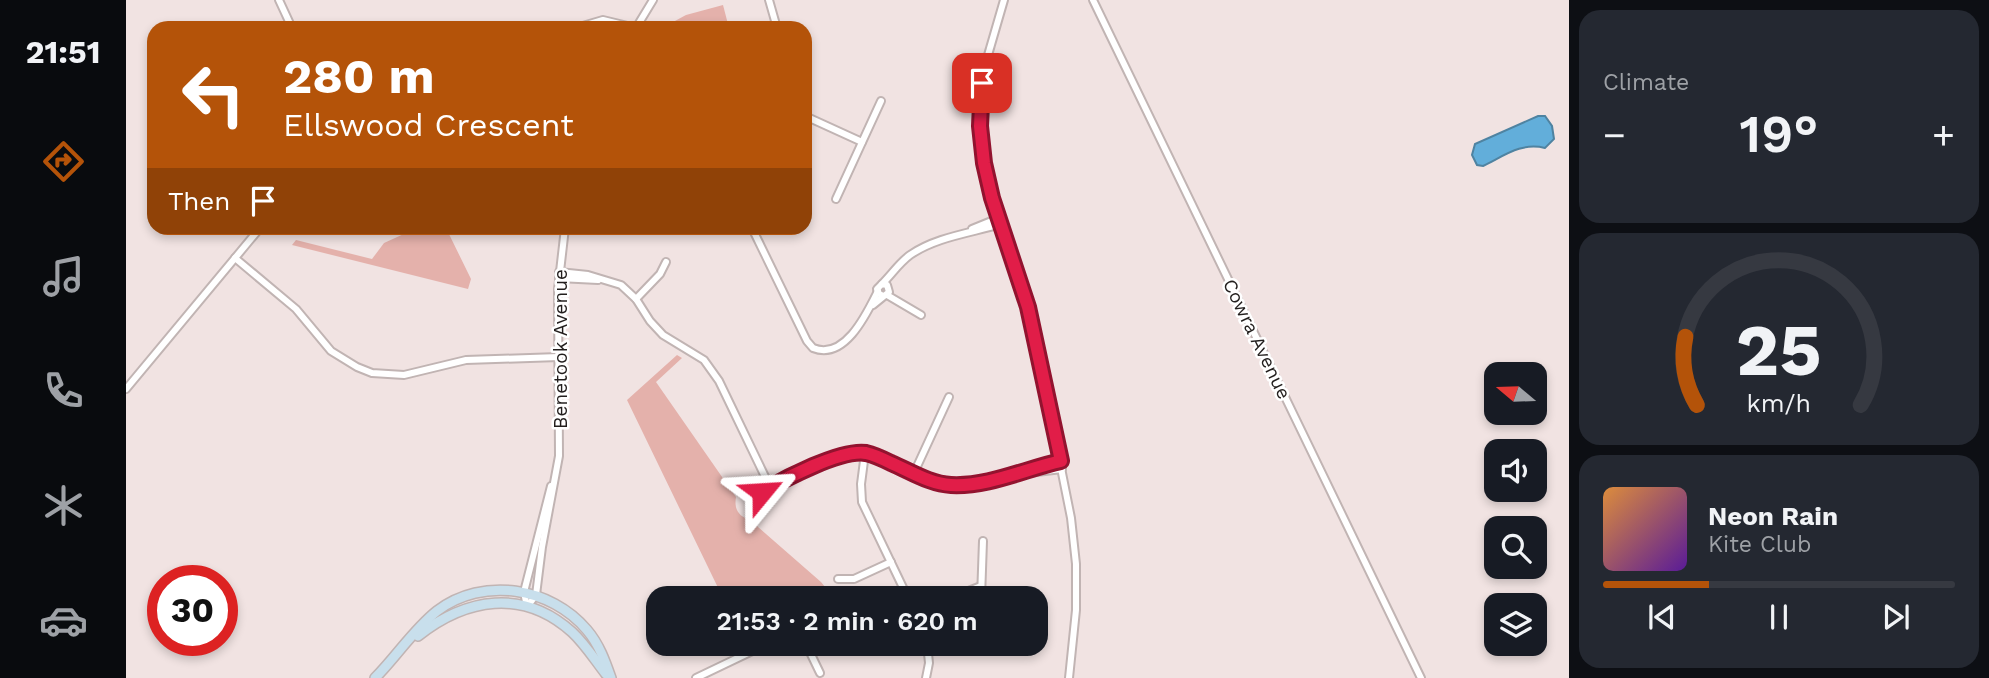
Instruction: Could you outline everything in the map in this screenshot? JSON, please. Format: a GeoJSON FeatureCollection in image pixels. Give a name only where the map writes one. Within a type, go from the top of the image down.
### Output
{"type":"FeatureCollection","features":[{"type":"Feature","properties":{"kind":"main road"},"geometry":{"type":"LineString","coordinates":[[375,678],[437,611],[464,596],[492,590],[537,595],[565,609],[587,630],[603,656],[610,678]]}},
{"type":"Feature","properties":{"kind":"main road"},"geometry":{"type":"LineString","coordinates":[[406,645],[433,624],[463,608],[495,603],[527,607],[547,614],[574,634],[610,678]]}},
{"type":"Feature","properties":{"kind":"street"},"geometry":{"type":"LineString","coordinates":[[279,0],[289,21]]}},
{"type":"Feature","properties":{"kind":"street"},"geometry":{"type":"LineString","coordinates":[[640,21],[653,0]]}},
{"type":"Feature","properties":{"kind":"street"},"geometry":{"type":"LineString","coordinates":[[770,0],[776,21]]}},
{"type":"Feature","properties":{"kind":"street"},"geometry":{"type":"LineString","coordinates":[[1004,0],[986,62],[981,103],[984,163],[1031,318],[1071,518],[1076,564],[1075,623],[1069,678]]}},
{"type":"Feature","properties":{"kind":"street","name":"Cowra Avenue"},"geometry":{"type":"LineString","coordinates":[[1093,0],[1421,678]]}},
{"type":"Feature","properties":{"kind":"street"},"geometry":{"type":"LineString","coordinates":[[836,199],[881,100]]}},
{"type":"Feature","properties":{"kind":"street"},"geometry":{"type":"LineString","coordinates":[[812,119],[862,142]]}},
{"type":"Feature","properties":{"kind":"street"},"geometry":{"type":"LineString","coordinates":[[755,235],[807,341],[813,348],[829,350],[852,334],[885,290],[894,272],[916,251],[1000,221]]}},
{"type":"Feature","properties":{"kind":"street"},"geometry":{"type":"LineString","coordinates":[[126,389],[254,235]]}},
{"type":"Feature","properties":{"kind":"street","name":"Benetook Avenue"},"geometry":{"type":"LineString","coordinates":[[537,595],[559,435],[559,275],[564,235]]}},
{"type":"Feature","properties":{"kind":"street"},"geometry":{"type":"LineString","coordinates":[[235,258],[296,309],[331,351],[372,373],[404,375],[466,359],[559,357]]}},
{"type":"Feature","properties":{"kind":"street"},"geometry":{"type":"LineString","coordinates":[[636,299],[656,280],[666,262]]}},
{"type":"Feature","properties":{"kind":"street"},"geometry":{"type":"LineString","coordinates":[[559,275],[607,280],[621,285],[636,299],[663,335],[696,354],[711,367],[770,487]]}},
{"type":"Feature","properties":{"kind":"street"},"geometry":{"type":"LineString","coordinates":[[885,290],[921,315]]}},
{"type":"Feature","properties":{"kind":"street"},"geometry":{"type":"LineString","coordinates":[[914,473],[949,397]]}},
{"type":"Feature","properties":{"kind":"street"},"geometry":{"type":"LineString","coordinates":[[753,503],[770,487],[834,457],[853,453],[865,453],[949,485],[967,484],[1062,465]]}},
{"type":"Feature","properties":{"kind":"street"},"geometry":{"type":"LineString","coordinates":[[865,453],[861,484],[863,502],[902,586]]}},
{"type":"Feature","properties":{"kind":"street","name":"Benetook Avenue"},"geometry":{"type":"LineString","coordinates":[[527,607],[524,592],[556,471]]}},
{"type":"Feature","properties":{"kind":"street"},"geometry":{"type":"LineString","coordinates":[[981,586],[983,541]]}},
{"type":"Feature","properties":{"kind":"street"},"geometry":{"type":"LineString","coordinates":[[838,579],[855,579],[891,562]]}},
{"type":"Feature","properties":{"kind":"street"},"geometry":{"type":"LineString","coordinates":[[527,607],[537,595]]}},
{"type":"Feature","properties":{"kind":"street"},"geometry":{"type":"LineString","coordinates":[[696,678],[742,656]]}},
{"type":"Feature","properties":{"kind":"street"},"geometry":{"type":"LineString","coordinates":[[812,656],[820,673]]}},
{"type":"Feature","properties":{"kind":"street"},"geometry":{"type":"LineString","coordinates":[[926,678],[929,656]]}},
{"type":"Feature","properties":{"kind":"shaded area"},"geometry":{"type":"Polygon","coordinates":[[[723,5],[727,21],[675,21],[686,15],[723,5]]]}},
{"type":"Feature","properties":{"kind":"shaded area"},"geometry":{"type":"Polygon","coordinates":[[[402,235],[449,235],[471,279],[468,289],[292,245],[296,240],[372,259],[384,243],[402,235]]]}},
{"type":"Feature","properties":{"kind":"shaded area"},"geometry":{"type":"Polygon","coordinates":[[[677,355],[682,358],[656,382],[736,497],[736,508],[740,514],[824,586],[717,586],[627,400],[677,355]]]}},
{"type":"Feature","properties":{"kind":"water"},"geometry":{"type":"Polygon","coordinates":[[[1538,116],[1545,116],[1552,126],[1554,139],[1545,148],[1520,148],[1483,166],[1477,165],[1472,155],[1475,144],[1538,116]]]}},
{"type":"Feature","properties":{"kind":"route"},"geometry":{"type":"LineString","coordinates":[[762,492],[834,457],[853,453],[878,457],[930,481],[949,485],[1011,475],[1061,461],[1028,307],[992,198],[984,163],[980,126],[982,83]]}}]}
